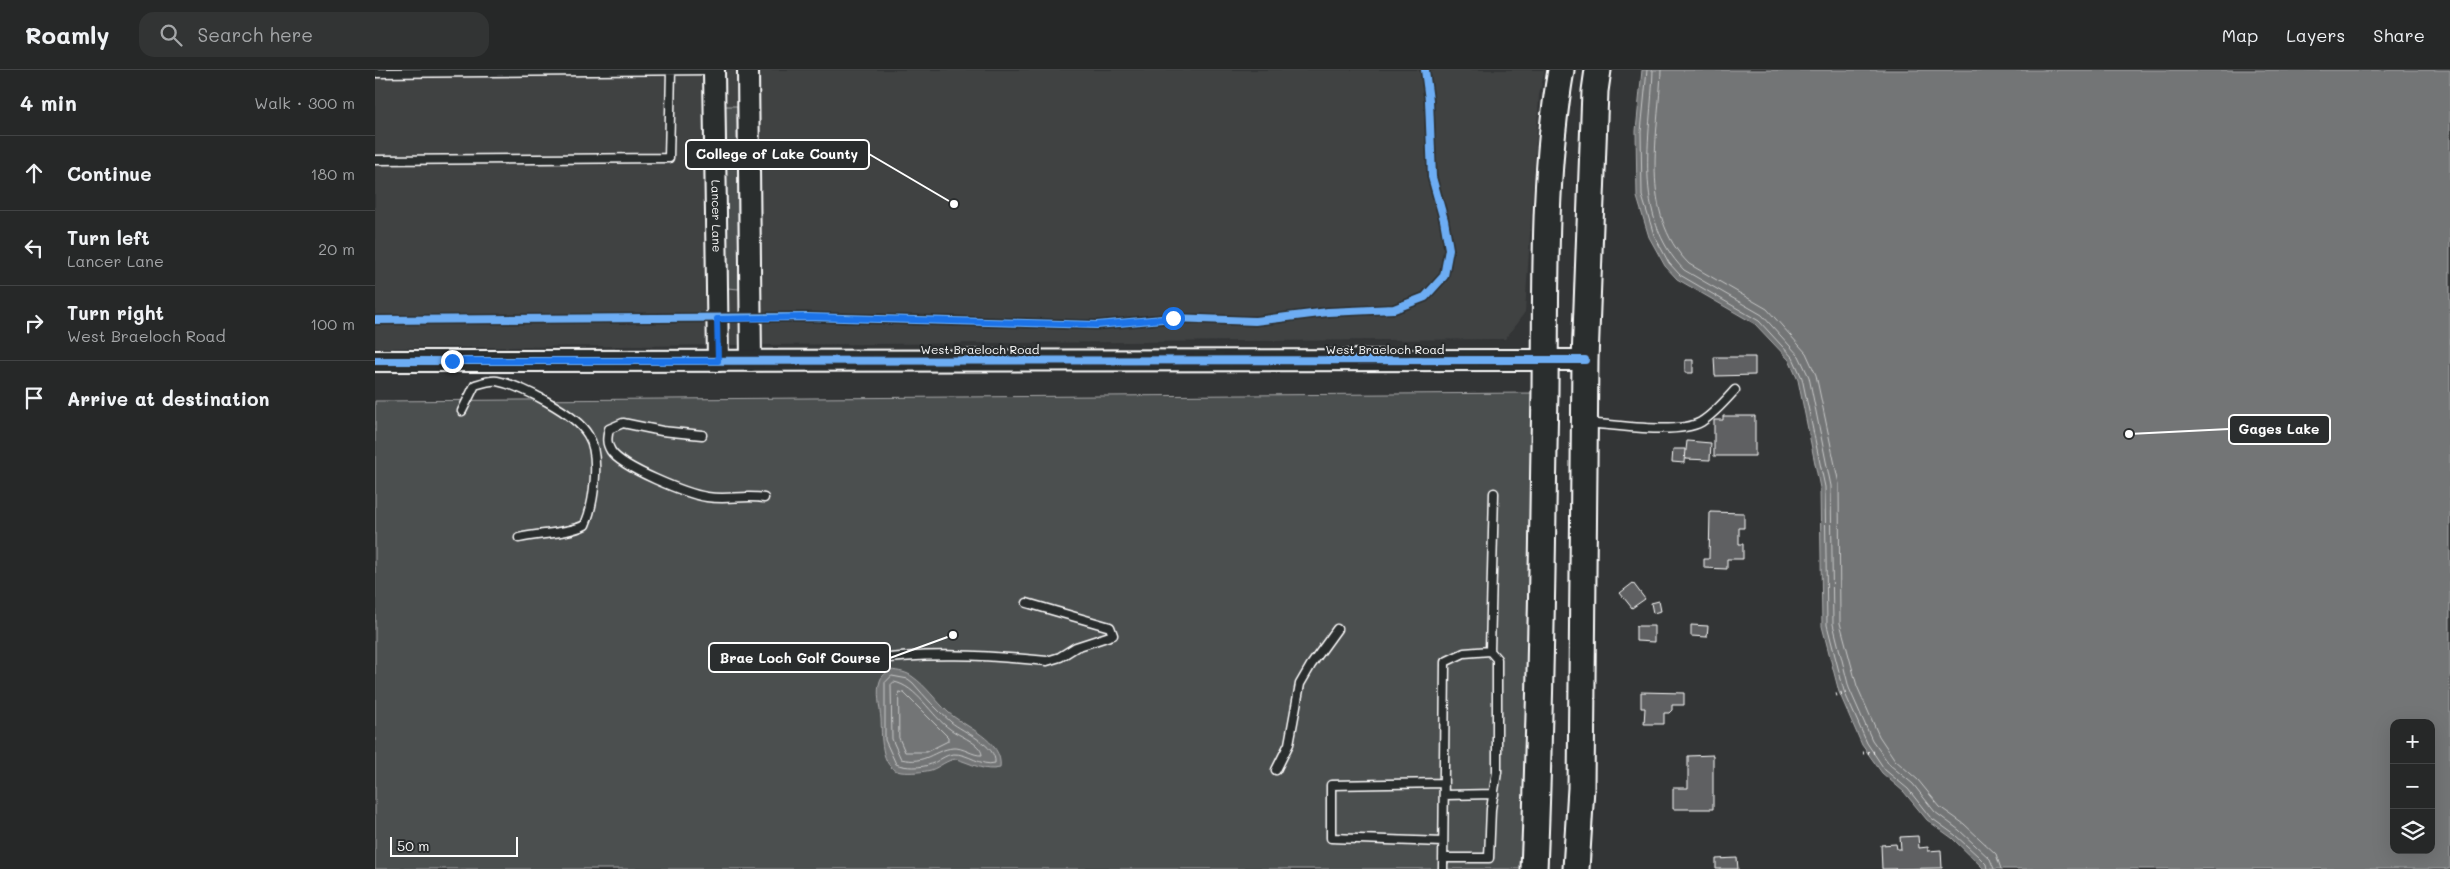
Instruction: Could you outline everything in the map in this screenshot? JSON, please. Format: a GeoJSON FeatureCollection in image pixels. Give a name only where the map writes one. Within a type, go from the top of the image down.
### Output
{"type":"FeatureCollection","features":[{"type":"Feature","properties":{"kind":"main road"},"geometry":{"type":"LineString","coordinates":[[1534,869],[1542,610],[1547,224],[1555,107],[1561,70]]}},
{"type":"Feature","properties":{"kind":"main road"},"geometry":{"type":"LineString","coordinates":[[1576,869],[1581,788],[1585,360],[1595,91],[1598,70]]}},
{"type":"Feature","properties":{"kind":"street","name":"Lancer Lane"},"geometry":{"type":"LineString","coordinates":[[714,70],[718,361]]}},
{"type":"Feature","properties":{"kind":"street"},"geometry":{"type":"LineString","coordinates":[[748,70],[751,361]]}},
{"type":"Feature","properties":{"kind":"street","name":"West Braeloch Road"},"geometry":{"type":"LineString","coordinates":[[375,361],[1585,360]]}},
{"type":"Feature","properties":{"kind":"lane"},"geometry":{"type":"LineString","coordinates":[[375,73],[724,70]]}},
{"type":"Feature","properties":{"kind":"lane"},"geometry":{"type":"LineString","coordinates":[[375,160],[669,158],[671,71]]}},
{"type":"Feature","properties":{"kind":"lane"},"geometry":{"type":"LineString","coordinates":[[462,410],[475,385],[495,381],[524,389],[559,409],[589,436],[595,471],[591,511],[585,525],[574,531],[543,533],[519,538]]}},
{"type":"Feature","properties":{"kind":"lane"},"geometry":{"type":"LineString","coordinates":[[1585,422],[1666,428],[1686,427],[1703,421],[1735,390]]}},
{"type":"Feature","properties":{"kind":"lane"},"geometry":{"type":"LineString","coordinates":[[702,435],[662,431],[623,423],[609,429],[607,442],[612,452],[633,469],[698,494],[730,499],[751,496],[764,498]]}},
{"type":"Feature","properties":{"kind":"lane"},"geometry":{"type":"LineString","coordinates":[[1490,652],[1494,494]]}},
{"type":"Feature","properties":{"kind":"lane"},"geometry":{"type":"LineString","coordinates":[[864,661],[897,656],[937,654],[1047,660],[1061,657],[1076,647],[1113,635],[1110,627],[1097,622],[1027,603]]}},
{"type":"Feature","properties":{"kind":"lane"},"geometry":{"type":"LineString","coordinates":[[1276,770],[1289,744],[1300,684],[1311,664],[1337,629]]}},
{"type":"Feature","properties":{"kind":"lane"},"geometry":{"type":"LineString","coordinates":[[1443,858],[1489,858],[1497,772],[1497,658],[1490,652],[1464,653],[1445,662],[1444,795],[1443,842],[1443,858],[1443,869]]}},
{"type":"Feature","properties":{"kind":"lane"},"geometry":{"type":"LineString","coordinates":[[1443,842],[1331,838],[1331,785],[1444,783]]}},
{"type":"Feature","properties":{"kind":"lane"},"geometry":{"type":"LineString","coordinates":[[1444,795],[1494,794]]}},
{"type":"Feature","properties":{"kind":"path"},"geometry":{"type":"LineString","coordinates":[[1837,695],[1849,691]]}},
{"type":"Feature","properties":{"kind":"path"},"geometry":{"type":"LineString","coordinates":[[1863,754],[1876,752]]}},
{"type":"Feature","properties":{"kind":"shaded area"},"geometry":{"type":"Polygon","coordinates":[[[375,70],[1545,70],[1539,95],[1525,312],[1505,339],[375,348],[375,70]]]}},
{"type":"Feature","properties":{"kind":"shaded area"},"geometry":{"type":"Polygon","coordinates":[[[725,106],[737,106],[739,289],[727,288],[725,106]]]}},
{"type":"Feature","properties":{"kind":"shaded area"},"geometry":{"type":"Polygon","coordinates":[[[1535,393],[1528,869],[375,869],[375,401],[1535,393]]]}},
{"type":"Feature","properties":{"kind":"water"},"geometry":{"type":"Polygon","coordinates":[[[1642,70],[2450,70],[2450,869],[1984,869],[1952,838],[1927,820],[1904,792],[1882,773],[1862,745],[1839,692],[1822,626],[1820,488],[1798,380],[1789,360],[1755,324],[1677,279],[1665,266],[1649,237],[1637,197],[1636,131],[1642,70]]]}},
{"type":"Feature","properties":{"kind":"water"},"geometry":{"type":"Polygon","coordinates":[[[891,670],[913,677],[955,718],[990,742],[1000,758],[1000,768],[983,768],[956,759],[931,770],[901,772],[894,769],[885,758],[883,750],[878,695],[881,679],[884,674],[891,670]]]}},
{"type":"Feature","properties":{"kind":"building"},"geometry":{"type":"Polygon","coordinates":[[[1714,357],[1755,357],[1755,375],[1715,376],[1714,357]]]}},
{"type":"Feature","properties":{"kind":"building"},"geometry":{"type":"Polygon","coordinates":[[[1685,360],[1693,360],[1693,373],[1685,373],[1685,360]]]}},
{"type":"Feature","properties":{"kind":"building"},"geometry":{"type":"Polygon","coordinates":[[[1723,416],[1755,416],[1755,456],[1714,456],[1714,420],[1723,420],[1723,416]]]}},
{"type":"Feature","properties":{"kind":"building"},"geometry":{"type":"Polygon","coordinates":[[[1687,441],[1711,443],[1710,460],[1685,459],[1687,441]]]}},
{"type":"Feature","properties":{"kind":"building"},"geometry":{"type":"Polygon","coordinates":[[[1673,449],[1685,449],[1684,463],[1672,462],[1673,449]]]}},
{"type":"Feature","properties":{"kind":"building"},"geometry":{"type":"Polygon","coordinates":[[[1710,512],[1744,513],[1744,528],[1739,528],[1739,544],[1743,544],[1743,559],[1727,559],[1727,569],[1704,568],[1704,559],[1709,559],[1710,512]]]}},
{"type":"Feature","properties":{"kind":"building"},"geometry":{"type":"Polygon","coordinates":[[[1633,583],[1645,599],[1632,608],[1620,593],[1633,583]]]}},
{"type":"Feature","properties":{"kind":"building"},"geometry":{"type":"Polygon","coordinates":[[[1659,601],[1661,611],[1653,613],[1651,603],[1659,601]]]}},
{"type":"Feature","properties":{"kind":"building"},"geometry":{"type":"Polygon","coordinates":[[[1691,625],[1708,626],[1707,637],[1691,636],[1691,625]]]}},
{"type":"Feature","properties":{"kind":"building"},"geometry":{"type":"Polygon","coordinates":[[[1636,626],[1654,626],[1654,642],[1636,641],[1636,626]]]}},
{"type":"Feature","properties":{"kind":"building"},"geometry":{"type":"Polygon","coordinates":[[[1641,692],[1684,693],[1684,705],[1672,705],[1672,710],[1669,713],[1664,713],[1664,724],[1644,724],[1645,708],[1641,708],[1641,692]]]}},
{"type":"Feature","properties":{"kind":"building"},"geometry":{"type":"Polygon","coordinates":[[[1713,755],[1713,809],[1673,809],[1673,788],[1688,788],[1688,756],[1713,755]]]}},
{"type":"Feature","properties":{"kind":"building"},"geometry":{"type":"Polygon","coordinates":[[[1918,836],[1919,848],[1928,847],[1928,851],[1941,850],[1942,868],[1882,869],[1881,845],[1896,844],[1897,849],[1901,849],[1900,837],[1918,836]]]}},
{"type":"Feature","properties":{"kind":"building"},"geometry":{"type":"Polygon","coordinates":[[[1737,858],[1738,869],[1716,869],[1716,859],[1737,858]]]}},
{"type":"Feature","properties":{"kind":"cycle path"},"geometry":{"type":"LineString","coordinates":[[375,320],[807,317],[1097,325],[1173,318],[1255,321],[1328,312],[1394,309],[1425,297],[1444,276],[1449,249],[1444,220],[1432,177],[1429,100],[1425,70]]}},
{"type":"Feature","properties":{"kind":"cycle path"},"geometry":{"type":"LineString","coordinates":[[375,361],[1585,360]]}},
{"type":"Feature","properties":{"kind":"place","name":"College of Lake County"},"geometry":{"type":"Point","coordinates":[954,204]}},
{"type":"Feature","properties":{"kind":"place","name":"Gages Lake"},"geometry":{"type":"Point","coordinates":[2129,434]}},
{"type":"Feature","properties":{"kind":"place","name":"Brae Loch Golf Course"},"geometry":{"type":"Point","coordinates":[953,635]}},
{"type":"Feature","properties":{"kind":"route"},"geometry":{"type":"LineString","coordinates":[[452,361],[718,361],[717,319],[807,317],[1097,325],[1173,318]]}}]}
